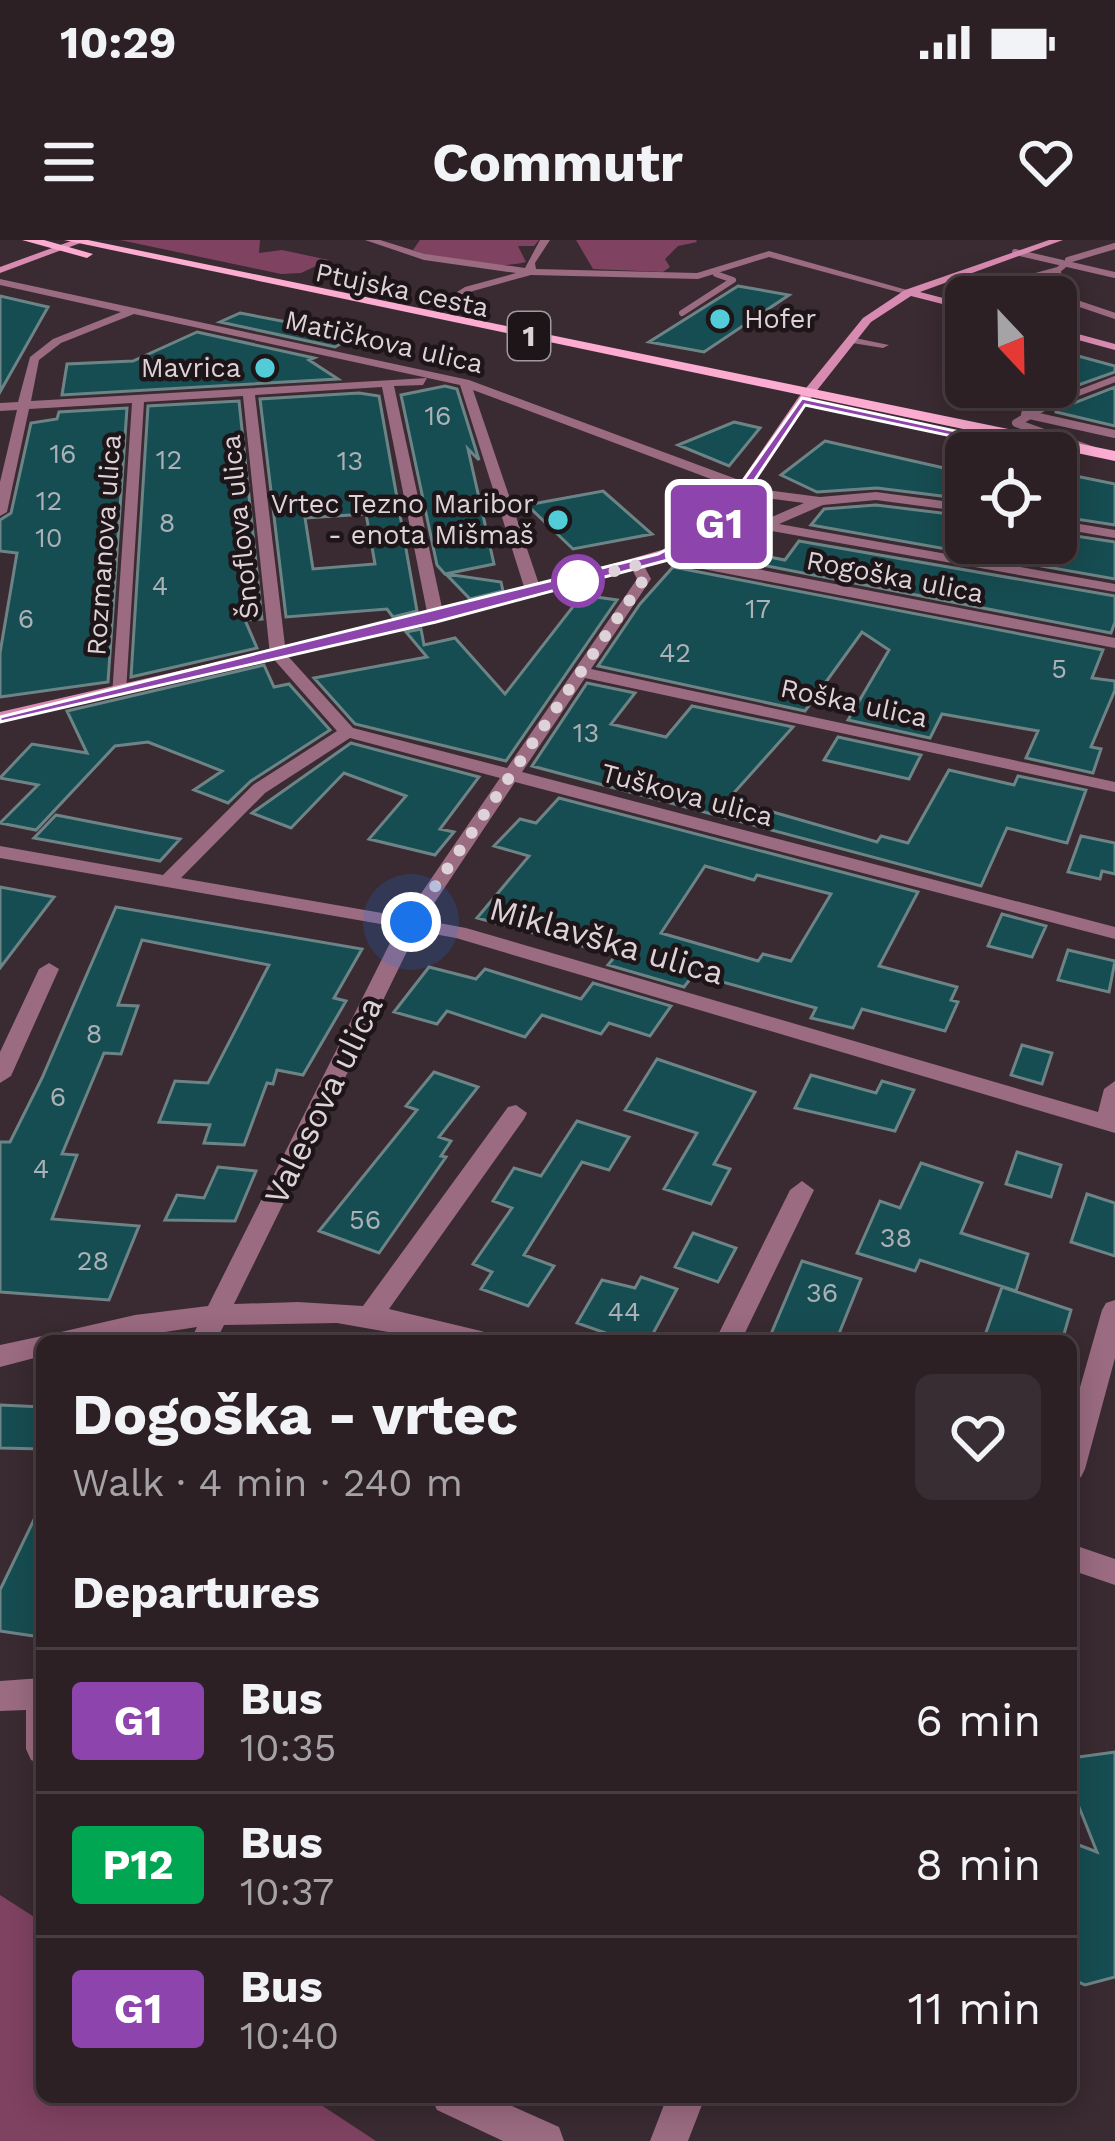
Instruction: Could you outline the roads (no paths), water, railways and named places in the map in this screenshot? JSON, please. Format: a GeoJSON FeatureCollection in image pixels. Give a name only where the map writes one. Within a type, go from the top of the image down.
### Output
{"type":"FeatureCollection","features":[{"type":"Feature","properties":{"kind":"main road","name":"Ptujska cesta"},"geometry":{"type":"LineString","coordinates":[[28,240],[73,242],[1115,456]]}},
{"type":"Feature","properties":{"kind":"main road","name":"Ptujska cesta"},"geometry":{"type":"LineString","coordinates":[[810,391],[971,432]]}},
{"type":"Feature","properties":{"kind":"main road","name":"Ptujska cesta"},"geometry":{"type":"LineString","coordinates":[[1077,458],[1115,466]]}},
{"type":"Feature","properties":{"kind":"street"},"geometry":{"type":"LineString","coordinates":[[370,240],[424,257],[531,272],[716,274],[769,254],[945,301]]}},
{"type":"Feature","properties":{"kind":"street"},"geometry":{"type":"LineString","coordinates":[[531,272],[530,263],[545,240]]}},
{"type":"Feature","properties":{"kind":"street"},"geometry":{"type":"LineString","coordinates":[[718,240],[739,245]]}},
{"type":"Feature","properties":{"kind":"street"},"geometry":{"type":"LineString","coordinates":[[674,558],[716,529],[810,391],[867,320],[909,292],[1058,240]]}},
{"type":"Feature","properties":{"kind":"street"},"geometry":{"type":"LineString","coordinates":[[0,270],[73,242]]}},
{"type":"Feature","properties":{"kind":"street"},"geometry":{"type":"LineString","coordinates":[[442,306],[469,289],[531,272]]}},
{"type":"Feature","properties":{"kind":"street","name":"Matičkova ulica"},"geometry":{"type":"LineString","coordinates":[[0,282],[465,383],[746,486],[787,499],[820,500]]}},
{"type":"Feature","properties":{"kind":"street"},"geometry":{"type":"LineString","coordinates":[[0,512],[4,470],[34,359],[41,351],[132,310]]}},
{"type":"Feature","properties":{"kind":"street"},"geometry":{"type":"LineString","coordinates":[[1077,337],[1115,347]]}},
{"type":"Feature","properties":{"kind":"street"},"geometry":{"type":"LineString","coordinates":[[850,340],[884,345]]}},
{"type":"Feature","properties":{"kind":"street"},"geometry":{"type":"LineString","coordinates":[[0,407],[388,386],[435,377]]}},
{"type":"Feature","properties":{"kind":"street"},"geometry":{"type":"LineString","coordinates":[[465,383],[534,593]]}},
{"type":"Feature","properties":{"kind":"street"},"geometry":{"type":"LineString","coordinates":[[388,386],[436,617]]}},
{"type":"Feature","properties":{"kind":"street","name":"Šnoflova ulica"},"geometry":{"type":"LineString","coordinates":[[250,394],[278,655]]}},
{"type":"Feature","properties":{"kind":"street","name":"Rozmanova ulica"},"geometry":{"type":"LineString","coordinates":[[118,692],[138,400]]}},
{"type":"Feature","properties":{"kind":"street"},"geometry":{"type":"LineString","coordinates":[[0,717],[674,558],[768,526],[820,500],[876,496],[945,505]]}},
{"type":"Feature","properties":{"kind":"street"},"geometry":{"type":"LineString","coordinates":[[768,526],[1115,588]]}},
{"type":"Feature","properties":{"kind":"street"},"geometry":{"type":"LineString","coordinates":[[1077,528],[1115,534]]}},
{"type":"Feature","properties":{"kind":"street","name":"Rogoška ulica"},"geometry":{"type":"LineString","coordinates":[[674,558],[1115,643]]}},
{"type":"Feature","properties":{"kind":"street","name":"Valesova ulica"},"geometry":{"type":"LineString","coordinates":[[206,1335],[411,922],[644,579],[637,565]]}},
{"type":"Feature","properties":{"kind":"street"},"geometry":{"type":"LineString","coordinates":[[167,881],[259,789],[347,732],[278,655]]}},
{"type":"Feature","properties":{"kind":"street","name":"Roška ulica"},"geometry":{"type":"LineString","coordinates":[[582,672],[1115,787]]}},
{"type":"Feature","properties":{"kind":"street","name":"Tuškova ulica"},"geometry":{"type":"LineString","coordinates":[[347,732],[1115,933]]}},
{"type":"Feature","properties":{"kind":"street","name":"Miklavška ulica"},"geometry":{"type":"LineString","coordinates":[[0,852],[411,922],[775,1022],[1111,1124]]}},
{"type":"Feature","properties":{"kind":"street"},"geometry":{"type":"LineString","coordinates":[[0,1076],[49,969]]}},
{"type":"Feature","properties":{"kind":"street"},"geometry":{"type":"LineString","coordinates":[[1111,1124],[1115,1089]]}},
{"type":"Feature","properties":{"kind":"street"},"geometry":{"type":"LineString","coordinates":[[370,1316],[515,1113]]}},
{"type":"Feature","properties":{"kind":"street"},"geometry":{"type":"LineString","coordinates":[[731,1335],[802,1190]]}},
{"type":"Feature","properties":{"kind":"street"},"geometry":{"type":"LineString","coordinates":[[1077,1447],[1115,1310]]}},
{"type":"Feature","properties":{"kind":"street"},"geometry":{"type":"LineString","coordinates":[[85,1335],[217,1314],[370,1316],[454,1335]]}},
{"type":"Feature","properties":{"kind":"street"},"geometry":{"type":"LineString","coordinates":[[0,1356],[36,1347]]}},
{"type":"Feature","properties":{"kind":"street"},"geometry":{"type":"LineString","coordinates":[[1077,1559],[1115,1572]]}},
{"type":"Feature","properties":{"kind":"street"},"geometry":{"type":"LineString","coordinates":[[0,1696],[36,1694]]}},
{"type":"Feature","properties":{"kind":"street"},"geometry":{"type":"LineString","coordinates":[[463,2103],[545,2141]]}},
{"type":"Feature","properties":{"kind":"street"},"geometry":{"type":"LineString","coordinates":[[669,2141],[684,2103]]}},
{"type":"Feature","properties":{"kind":"lane"},"geometry":{"type":"LineString","coordinates":[[1036,276],[1115,246]]}},
{"type":"Feature","properties":{"kind":"lane"},"geometry":{"type":"LineString","coordinates":[[1015,253],[1115,275]]}},
{"type":"Feature","properties":{"kind":"lane"},"geometry":{"type":"LineString","coordinates":[[1058,270],[1058,276]]}},
{"type":"Feature","properties":{"kind":"lane"},"geometry":{"type":"LineString","coordinates":[[682,313],[733,280],[716,274]]}},
{"type":"Feature","properties":{"kind":"lane"},"geometry":{"type":"LineString","coordinates":[[1077,304],[1115,316]]}},
{"type":"Feature","properties":{"kind":"lane"},"geometry":{"type":"LineString","coordinates":[[1021,417],[1115,379]]}},
{"type":"Feature","properties":{"kind":"lane"},"geometry":{"type":"LineString","coordinates":[[1021,417],[1115,434]]}},
{"type":"Feature","properties":{"kind":"lane"},"geometry":{"type":"LineString","coordinates":[[1021,417],[1026,431],[1097,452]]}},
{"type":"Feature","properties":{"kind":"place","name":"Hofer"},"geometry":{"type":"Point","coordinates":[720,319]}},
{"type":"Feature","properties":{"kind":"place","name":"Mavrica"},"geometry":{"type":"Point","coordinates":[265,368]}},
{"type":"Feature","properties":{"kind":"place","name":"Vrtec Tezno Maribor - enota Mišmaš"},"geometry":{"type":"Point","coordinates":[558,520]}}]}
